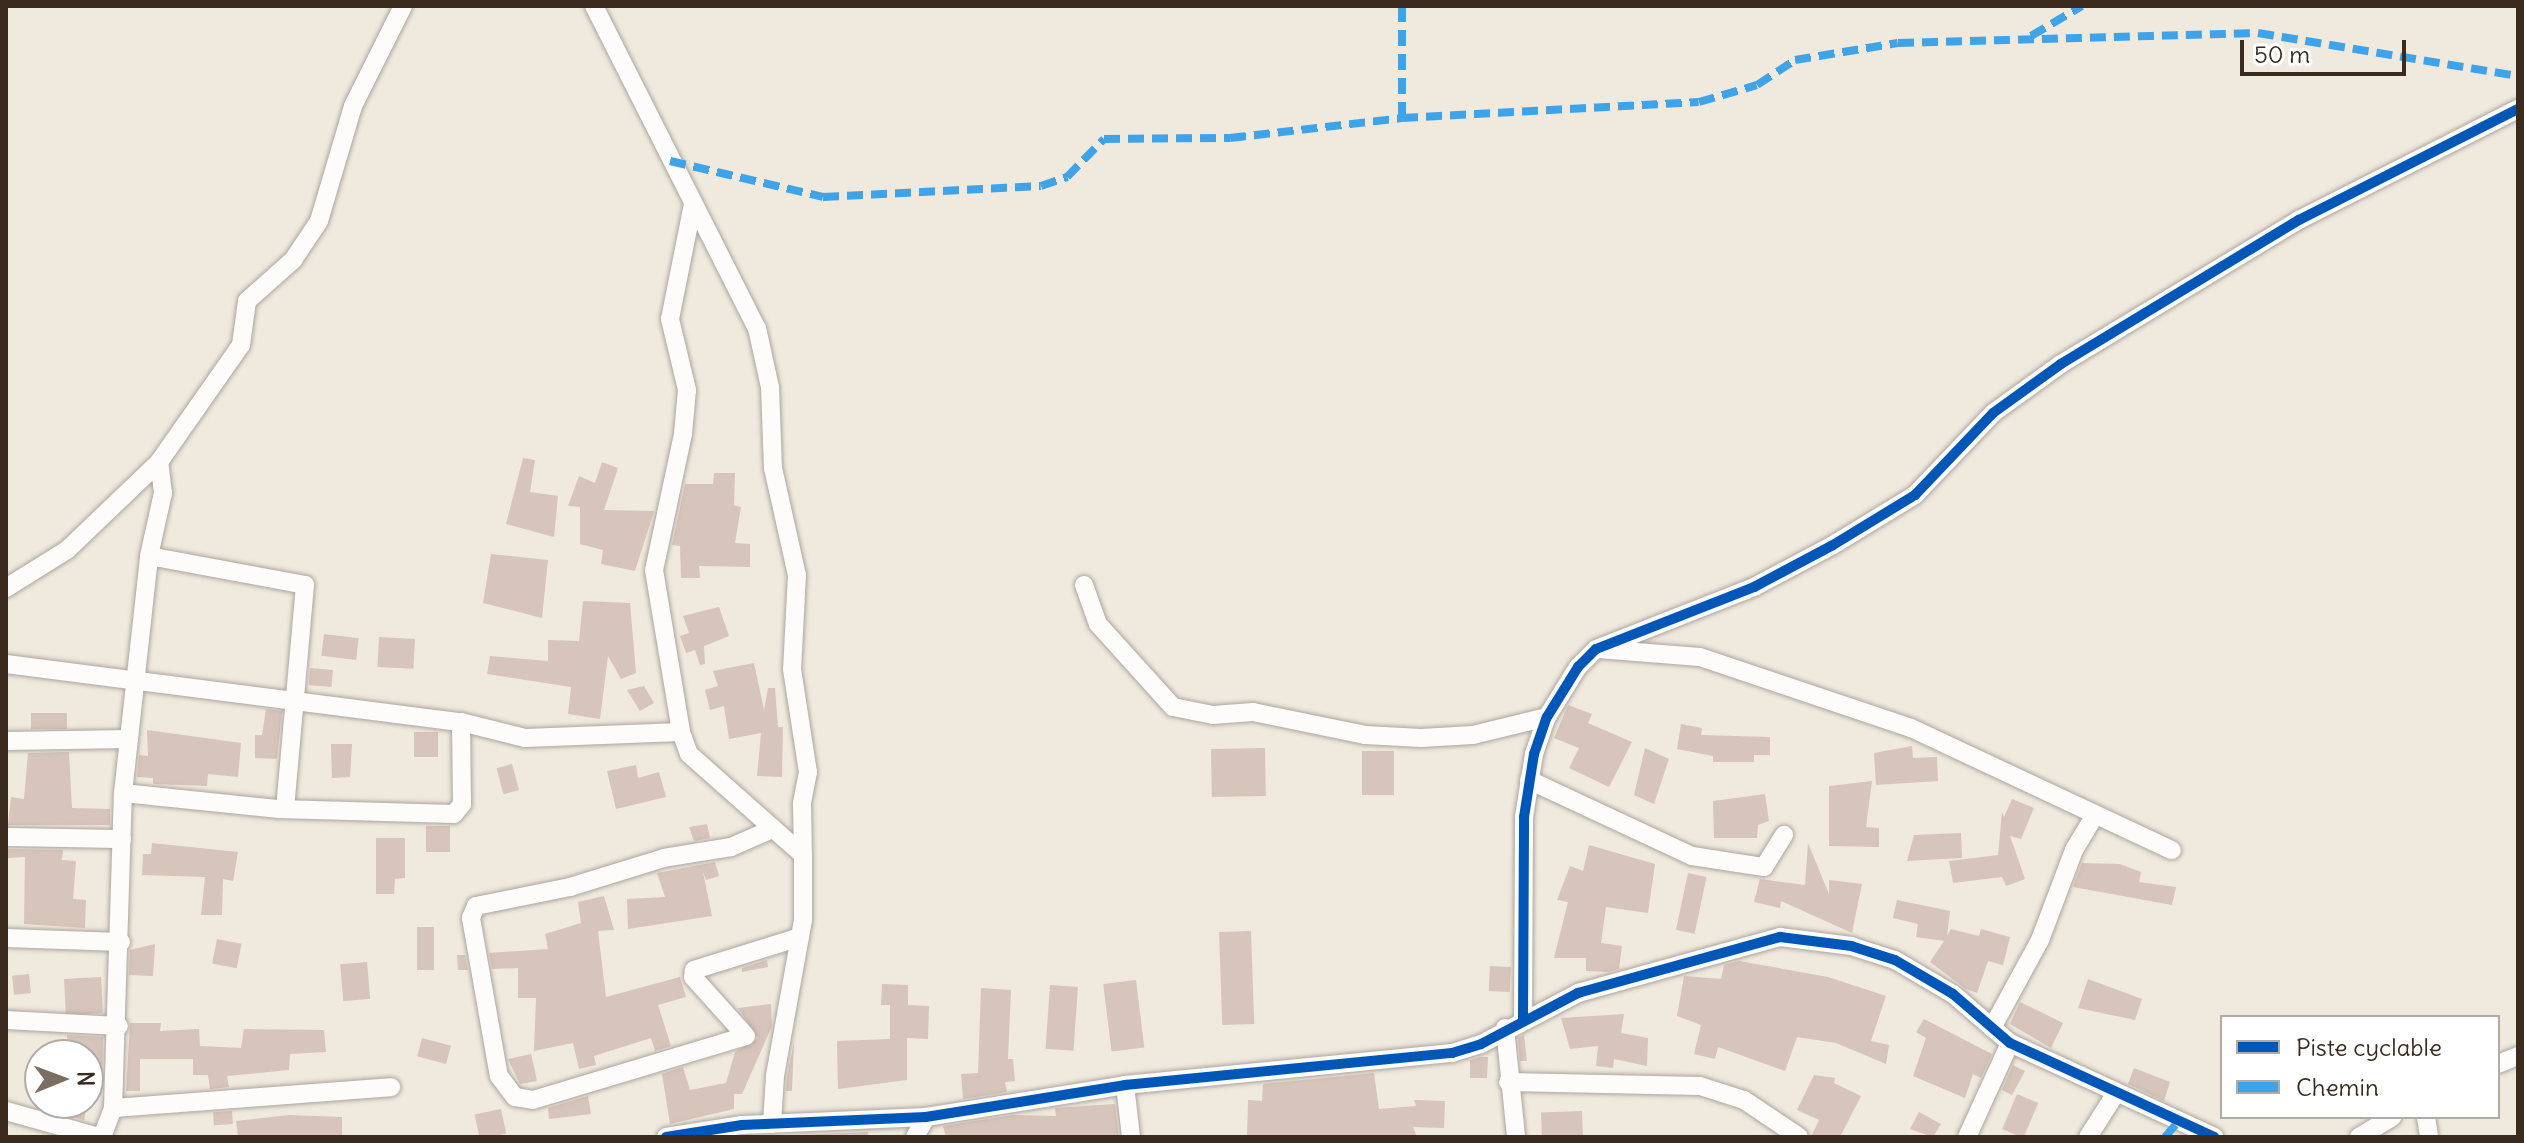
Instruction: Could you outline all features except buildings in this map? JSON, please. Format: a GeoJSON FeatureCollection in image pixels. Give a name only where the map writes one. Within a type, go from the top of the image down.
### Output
{"type":"FeatureCollection","features":[{"type":"Feature","properties":{"kind":"street"},"geometry":{"type":"LineString","coordinates":[[6,588],[67,550],[159,462],[241,345],[247,301],[293,260],[319,221],[353,106],[403,6]]}},
{"type":"Feature","properties":{"kind":"street"},"geometry":{"type":"LineString","coordinates":[[594,6],[757,328],[770,387],[773,468],[797,575],[792,669],[808,772],[802,804],[800,937],[780,1043],[786,1128]]}},
{"type":"Feature","properties":{"kind":"street"},"geometry":{"type":"LineString","coordinates":[[1523,1019],[1524,817],[1529,780],[1547,717],[1578,667],[1596,649],[1754,587],[1833,545],[1915,495],[1993,413],[2061,364],[2299,220],[2518,109]]}},
{"type":"Feature","properties":{"kind":"street"},"geometry":{"type":"LineString","coordinates":[[693,204],[670,319],[687,390],[683,434],[654,556],[681,732],[693,759],[770,830],[803,855]]}},
{"type":"Feature","properties":{"kind":"street"},"geometry":{"type":"LineString","coordinates":[[6,1111],[101,1137],[113,1108],[119,1026],[123,793],[149,556],[163,493],[159,462]]}},
{"type":"Feature","properties":{"kind":"street"},"geometry":{"type":"LineString","coordinates":[[149,556],[304,582],[285,809]]}},
{"type":"Feature","properties":{"kind":"street"},"geometry":{"type":"LineString","coordinates":[[1084,585],[1098,624],[1173,707],[1213,715],[1253,712],[1365,735],[1421,738],[1473,735],[1547,717]]}},
{"type":"Feature","properties":{"kind":"street"},"geometry":{"type":"LineString","coordinates":[[1596,649],[1700,657],[1911,728],[2172,850]]}},
{"type":"Feature","properties":{"kind":"street"},"geometry":{"type":"LineString","coordinates":[[6,664],[135,684],[295,699],[461,722],[525,738],[681,732]]}},
{"type":"Feature","properties":{"kind":"street"},"geometry":{"type":"LineString","coordinates":[[123,793],[285,809],[454,814],[462,804],[461,722]]}},
{"type":"Feature","properties":{"kind":"street"},"geometry":{"type":"LineString","coordinates":[[6,741],[129,739]]}},
{"type":"Feature","properties":{"kind":"street"},"geometry":{"type":"LineString","coordinates":[[1529,780],[1692,856],[1764,867],[1784,835]]}},
{"type":"Feature","properties":{"kind":"street"},"geometry":{"type":"LineString","coordinates":[[1992,1028],[2040,940],[2074,850],[2095,815]]}},
{"type":"Feature","properties":{"kind":"street"},"geometry":{"type":"LineString","coordinates":[[770,830],[731,847],[664,858],[570,887],[476,906],[471,918],[499,1076],[515,1097],[533,1100],[746,1036],[780,1043]]}},
{"type":"Feature","properties":{"kind":"street"},"geometry":{"type":"LineString","coordinates":[[6,837],[122,839]]}},
{"type":"Feature","properties":{"kind":"street"},"geometry":{"type":"LineString","coordinates":[[746,1036],[693,977],[694,970],[800,937]]}},
{"type":"Feature","properties":{"kind":"street"},"geometry":{"type":"LineString","coordinates":[[666,1137],[926,1117],[1125,1085],[1452,1053],[1481,1044],[1505,1028],[1578,993],[1780,937],[1851,946],[1895,960],[1953,994],[2010,1043],[2207,1135]]}},
{"type":"Feature","properties":{"kind":"street"},"geometry":{"type":"LineString","coordinates":[[6,938],[121,942]]}},
{"type":"Feature","properties":{"kind":"street"},"geometry":{"type":"LineString","coordinates":[[6,1020],[119,1026]]}},
{"type":"Feature","properties":{"kind":"street"},"geometry":{"type":"LineString","coordinates":[[1505,1028],[1511,1135]]}},
{"type":"Feature","properties":{"kind":"street"},"geometry":{"type":"LineString","coordinates":[[1967,1137],[2010,1043]]}},
{"type":"Feature","properties":{"kind":"street"},"geometry":{"type":"LineString","coordinates":[[1508,1082],[1700,1086],[1744,1100],[1799,1137]]}},
{"type":"Feature","properties":{"kind":"street"},"geometry":{"type":"LineString","coordinates":[[1125,1085],[1131,1137]]}},
{"type":"Feature","properties":{"kind":"street"},"geometry":{"type":"LineString","coordinates":[[113,1108],[391,1087]]}},
{"type":"Feature","properties":{"kind":"street"},"geometry":{"type":"LineString","coordinates":[[2088,1137],[2116,1093]]}},
{"type":"Feature","properties":{"kind":"street"},"geometry":{"type":"LineString","coordinates":[[915,1137],[926,1117]]}},
{"type":"Feature","properties":{"kind":"street"},"geometry":{"type":"LineString","coordinates":[[2359,1137],[2389,1119]]}},
{"type":"Feature","properties":{"kind":"marked path"},"geometry":{"type":"LineString","coordinates":[[1402,6],[1402,118]]}},
{"type":"Feature","properties":{"kind":"marked path"},"geometry":{"type":"LineString","coordinates":[[2031,36],[2082,6]]}},
{"type":"Feature","properties":{"kind":"marked path"},"geometry":{"type":"LineString","coordinates":[[670,161],[823,197],[1041,186],[1067,177],[1104,139],[1230,138],[1402,118],[1699,102],[1757,85],[1795,60],[1898,43],[2258,33],[2518,76]]}},
{"type":"Feature","properties":{"kind":"marked path"},"geometry":{"type":"LineString","coordinates":[[2165,1137],[2179,1121]]}},
{"type":"Feature","properties":{"kind":"cycle path"},"geometry":{"type":"LineString","coordinates":[[1523,1019],[1524,817],[1534,754],[1547,717],[1578,667],[1596,649],[1754,587],[1833,545],[1915,495],[1993,413],[2061,364],[2299,220],[2518,109]]}},
{"type":"Feature","properties":{"kind":"cycle path"},"geometry":{"type":"LineString","coordinates":[[666,1137],[742,1125],[926,1117],[1125,1085],[1452,1053],[1481,1044],[1578,993],[1780,937],[1851,946],[1895,960],[1953,994],[2010,1043],[2214,1137]]}}]}
